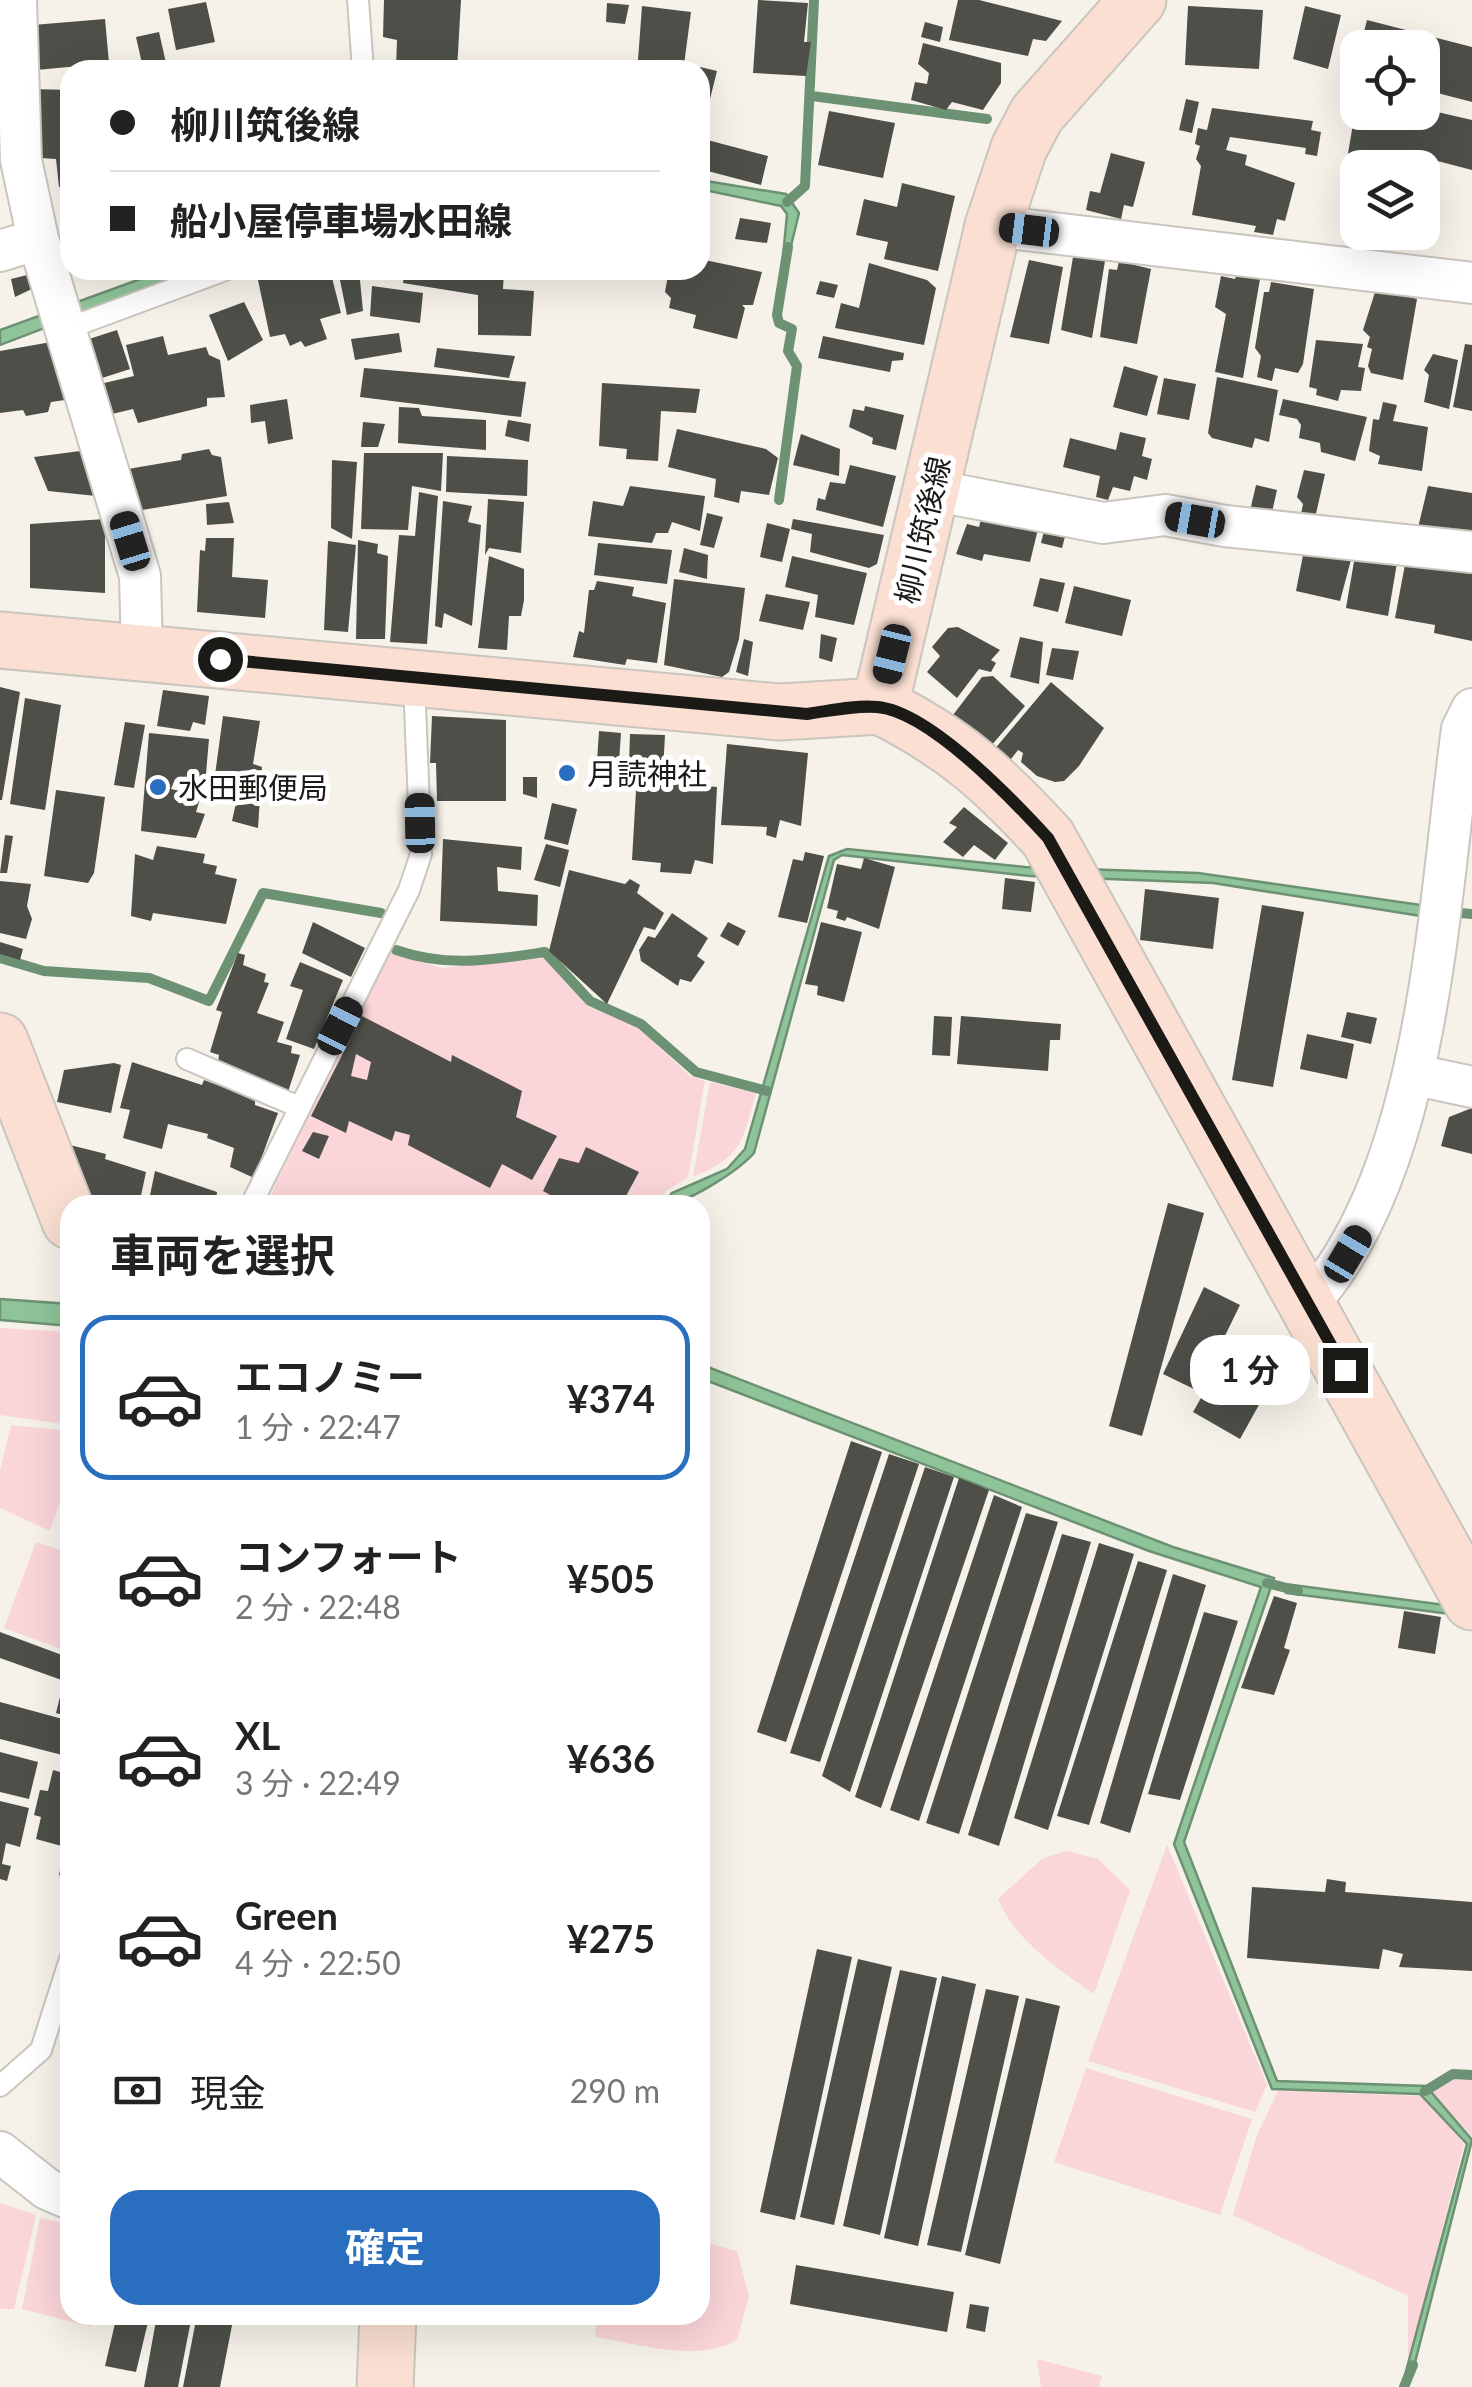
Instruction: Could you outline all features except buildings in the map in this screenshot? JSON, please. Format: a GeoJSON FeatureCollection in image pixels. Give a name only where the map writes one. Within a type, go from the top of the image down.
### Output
{"type":"FeatureCollection","features":[{"type":"Feature","properties":{"kind":"main road","name":"柳川筑後線"},"geometry":{"type":"LineString","coordinates":[[880,706],[992,226],[1018,148],[1037,114],[1138,0]]}},
{"type":"Feature","properties":{"kind":"main road"},"geometry":{"type":"LineString","coordinates":[[0,640],[807,714],[880,706],[936,734],[996,782],[1048,838],[1472,1602]]}},
{"type":"Feature","properties":{"kind":"main road"},"geometry":{"type":"LineString","coordinates":[[0,1041],[60,1195]]}},
{"type":"Feature","properties":{"kind":"main road"},"geometry":{"type":"LineString","coordinates":[[385,2387],[388,2325]]}},
{"type":"Feature","properties":{"kind":"street"},"geometry":{"type":"LineString","coordinates":[[16,0],[9,55],[21,160],[38,240],[140,576],[142,652]]}},
{"type":"Feature","properties":{"kind":"street"},"geometry":{"type":"LineString","coordinates":[[992,226],[1472,282]]}},
{"type":"Feature","properties":{"kind":"street"},"geometry":{"type":"LineString","coordinates":[[0,251],[38,240]]}},
{"type":"Feature","properties":{"kind":"street"},"geometry":{"type":"LineString","coordinates":[[932,490],[1103,523],[1164,515],[1225,526],[1472,552]]}},
{"type":"Feature","properties":{"kind":"street"},"geometry":{"type":"LineString","coordinates":[[1309,1303],[1335,1274],[1360,1233],[1416,1075],[1462,729],[1472,710]]}},
{"type":"Feature","properties":{"kind":"street"},"geometry":{"type":"LineString","coordinates":[[1416,1075],[1472,1087]]}},
{"type":"Feature","properties":{"kind":"street"},"geometry":{"type":"LineString","coordinates":[[0,2152],[60,2195]]}},
{"type":"Feature","properties":{"kind":"lane"},"geometry":{"type":"LineString","coordinates":[[358,0],[362,60]]}},
{"type":"Feature","properties":{"kind":"lane"},"geometry":{"type":"LineString","coordinates":[[66,329],[198,280]]}},
{"type":"Feature","properties":{"kind":"lane"},"geometry":{"type":"LineString","coordinates":[[256,1195],[409,890],[421,854],[414,678]]}},
{"type":"Feature","properties":{"kind":"lane"},"geometry":{"type":"LineString","coordinates":[[187,1058],[299,1106]]}},
{"type":"Feature","properties":{"kind":"lane"},"geometry":{"type":"LineString","coordinates":[[0,2086],[41,2050],[60,1990]]}},
{"type":"Feature","properties":{"kind":"shaded area"},"geometry":{"type":"Polygon","coordinates":[[[710,182],[786,194],[799,213],[788,258],[783,257],[787,214],[781,206],[710,191],[710,182]]]}},
{"type":"Feature","properties":{"kind":"shaded area"},"geometry":{"type":"Polygon","coordinates":[[[138,280],[171,280],[0,345],[0,330],[138,280]]]}},
{"type":"Feature","properties":{"kind":"shaded area"},"geometry":{"type":"Polygon","coordinates":[[[847,849],[1025,867],[1198,873],[1421,905],[1421,916],[1213,883],[1030,876],[842,855],[834,860],[754,1153],[693,1195],[670,1195],[727,1169],[745,1149],[829,856],[847,849]]]}},
{"type":"Feature","properties":{"kind":"shaded area"},"geometry":{"type":"Polygon","coordinates":[[[387,952],[442,968],[544,956],[587,1006],[637,1026],[690,1076],[705,1081],[688,1177],[663,1195],[271,1195],[387,952]]]}},
{"type":"Feature","properties":{"kind":"shaded area"},"geometry":{"type":"Polygon","coordinates":[[[710,1082],[756,1093],[738,1146],[721,1163],[693,1177],[710,1082]]]}},
{"type":"Feature","properties":{"kind":"shaded area"},"geometry":{"type":"Polygon","coordinates":[[[0,1299],[60,1303],[60,1325],[0,1320],[0,1299]]]}},
{"type":"Feature","properties":{"kind":"shaded area"},"geometry":{"type":"Polygon","coordinates":[[[0,1328],[60,1331],[60,1424],[0,1415],[0,1328]]]}},
{"type":"Feature","properties":{"kind":"shaded area"},"geometry":{"type":"Polygon","coordinates":[[[710,1368],[1173,1547],[1274,1578],[1184,1842],[1277,2081],[1426,2086],[1472,2140],[1411,2378],[1405,2375],[1467,2144],[1420,2094],[1272,2089],[1174,1844],[1261,1587],[1149,1551],[710,1382],[710,1368]]]}},
{"type":"Feature","properties":{"kind":"shaded area"},"geometry":{"type":"Polygon","coordinates":[[[11,1425],[60,1430],[60,1502],[50,1531],[0,1508],[0,1471],[11,1425]]]}},
{"type":"Feature","properties":{"kind":"shaded area"},"geometry":{"type":"Polygon","coordinates":[[[36,1542],[60,1550],[60,1648],[4,1628],[36,1542]]]}},
{"type":"Feature","properties":{"kind":"shaded area"},"geometry":{"type":"Polygon","coordinates":[[[1285,1584],[1453,1606],[1451,1614],[1286,1593],[1285,1584]]]}},
{"type":"Feature","properties":{"kind":"shaded area"},"geometry":{"type":"Polygon","coordinates":[[[1167,1845],[1267,2085],[1255,2112],[1088,2061],[1167,1845]]]}},
{"type":"Feature","properties":{"kind":"shaded area"},"geometry":{"type":"Polygon","coordinates":[[[1067,1851],[1098,1859],[1130,1890],[1094,1994],[1027,1941],[998,1899],[1043,1858],[1067,1851]]]}},
{"type":"Feature","properties":{"kind":"shaded area"},"geometry":{"type":"Polygon","coordinates":[[[1086,2068],[1252,2119],[1220,2215],[1054,2162],[1086,2068]]]}},
{"type":"Feature","properties":{"kind":"shaded area"},"geometry":{"type":"Polygon","coordinates":[[[1455,2079],[1472,2079],[1472,2137],[1432,2092],[1455,2079]]]}},
{"type":"Feature","properties":{"kind":"shaded area"},"geometry":{"type":"Polygon","coordinates":[[[1278,2091],[1423,2096],[1464,2144],[1408,2362],[1408,2296],[1233,2215],[1257,2135],[1278,2091]]]}},
{"type":"Feature","properties":{"kind":"shaded area"},"geometry":{"type":"Polygon","coordinates":[[[0,2203],[36,2215],[14,2309],[0,2309],[0,2203]]]}},
{"type":"Feature","properties":{"kind":"shaded area"},"geometry":{"type":"Polygon","coordinates":[[[40,2218],[60,2222],[60,2319],[22,2309],[40,2218]]]}},
{"type":"Feature","properties":{"kind":"shaded area"},"geometry":{"type":"Polygon","coordinates":[[[710,2244],[737,2251],[749,2296],[737,2340],[721,2347],[686,2351],[595,2337],[596,2325],[710,2325],[710,2244]]]}},
{"type":"Feature","properties":{"kind":"shaded area"},"geometry":{"type":"Polygon","coordinates":[[[1037,2359],[1102,2376],[1099,2387],[1041,2387],[1037,2359]]]}},
{"type":"Feature","properties":{"kind":"waterway"},"geometry":{"type":"LineString","coordinates":[[787,202],[805,186],[814,0]]}},
{"type":"Feature","properties":{"kind":"waterway"},"geometry":{"type":"LineString","coordinates":[[812,96],[987,119]]}},
{"type":"Feature","properties":{"kind":"waterway"},"geometry":{"type":"LineString","coordinates":[[779,500],[797,366],[788,351],[792,329],[779,323],[777,315],[788,247]]}},
{"type":"Feature","properties":{"kind":"waterway"},"geometry":{"type":"LineString","coordinates":[[0,958],[44,971],[149,978],[209,1001],[263,893],[381,913]]}},
{"type":"Feature","properties":{"kind":"waterway"},"geometry":{"type":"LineString","coordinates":[[1448,912],[1472,914]]}},
{"type":"Feature","properties":{"kind":"waterway"},"geometry":{"type":"LineString","coordinates":[[396,950],[452,961],[545,952],[590,1001],[641,1024],[696,1072],[767,1091]]}},
{"type":"Feature","properties":{"kind":"waterway"},"geometry":{"type":"LineString","coordinates":[[1267,1583],[1298,1591]]}},
{"type":"Feature","properties":{"kind":"waterway"},"geometry":{"type":"LineString","coordinates":[[1425,2091],[1453,2074],[1472,2075]]}},
{"type":"Feature","properties":{"kind":"waterway"},"geometry":{"type":"LineString","coordinates":[[1404,2387],[1413,2365]]}},
{"type":"Feature","properties":{"kind":"place","name":"月読神社"},"geometry":{"type":"Point","coordinates":[567,773]}},
{"type":"Feature","properties":{"kind":"place","name":"水田郵便局"},"geometry":{"type":"Point","coordinates":[158,787]}},
{"type":"Feature","properties":{"kind":"route"},"geometry":{"type":"LineString","coordinates":[[220,659],[807,714],[880,706],[936,734],[996,782],[1048,838],[1345,1370]]}}]}
